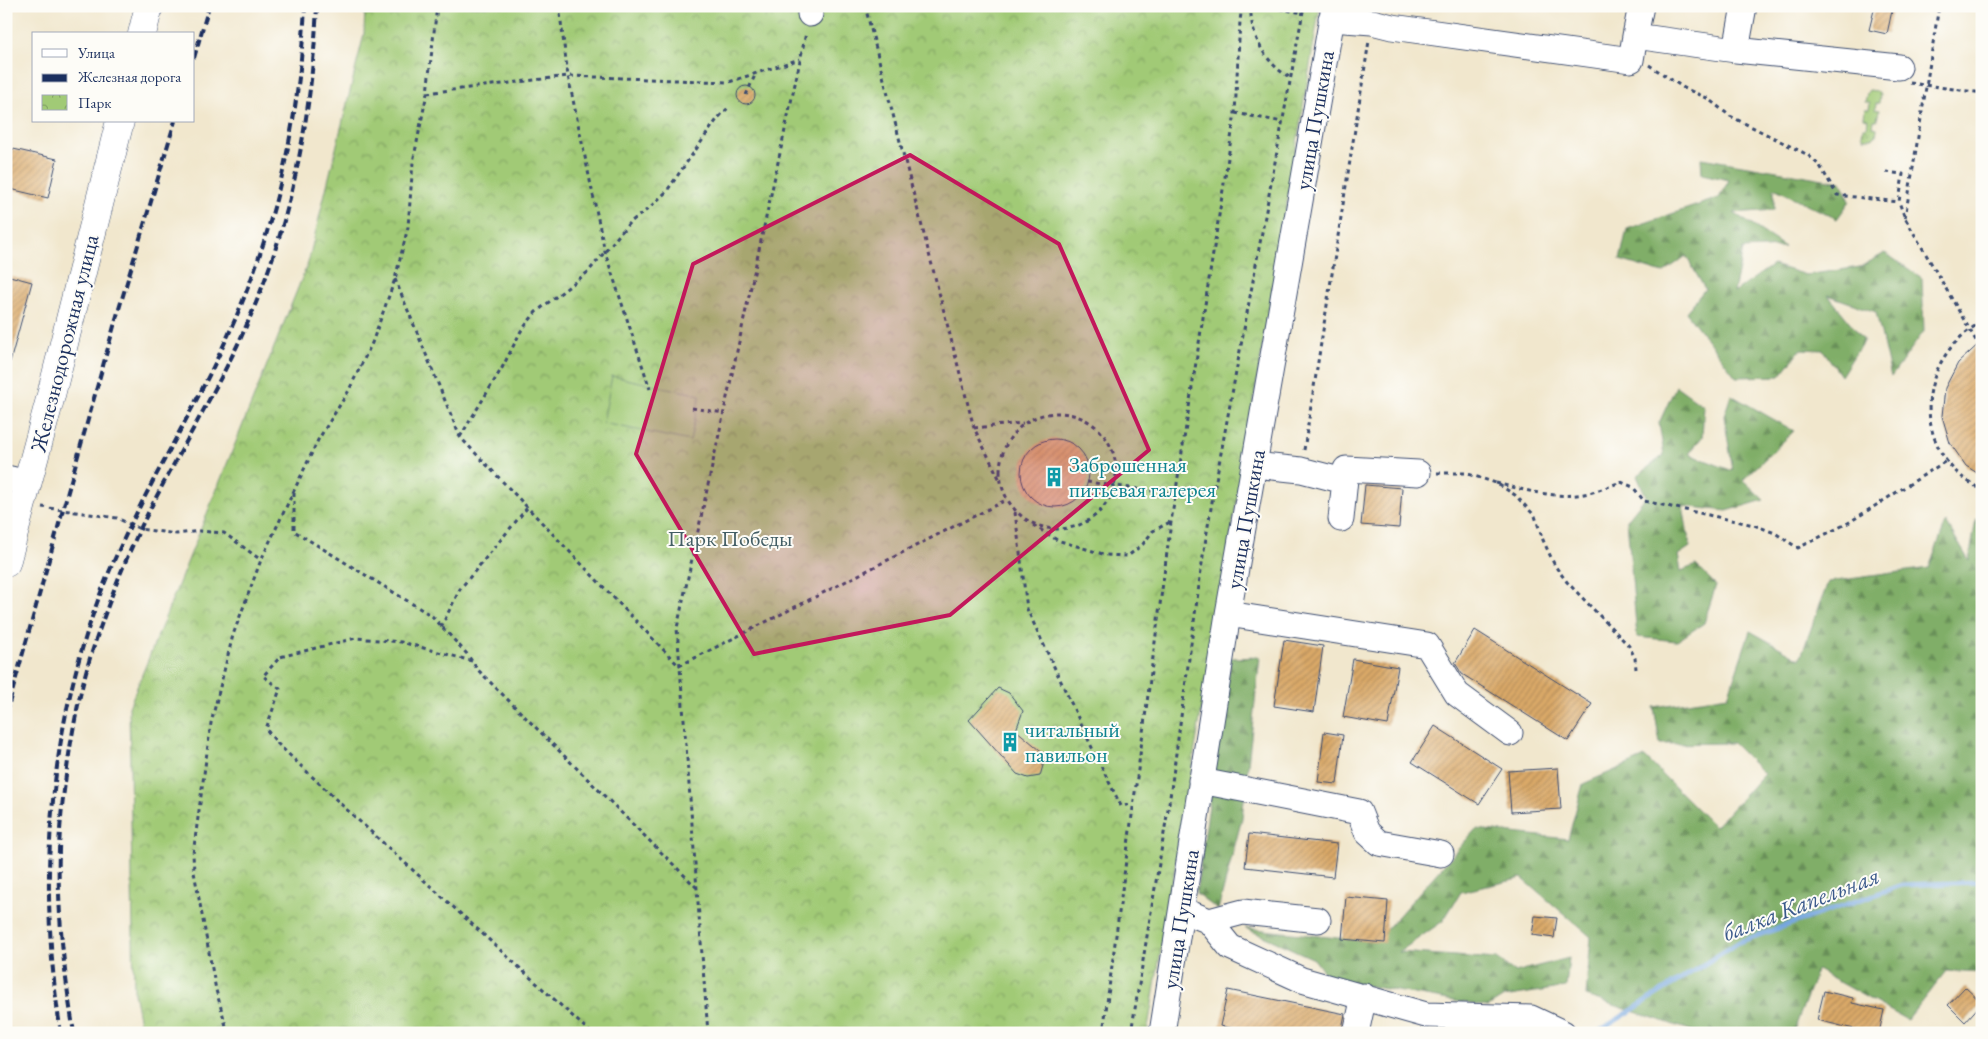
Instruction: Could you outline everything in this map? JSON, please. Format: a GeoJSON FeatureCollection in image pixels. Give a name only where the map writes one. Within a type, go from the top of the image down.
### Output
{"type":"FeatureCollection","features":[{"type":"Feature","properties":{"kind":"main road"},"geometry":{"type":"LineString","coordinates":[[142,32],[149,6]]}},
{"type":"Feature","properties":{"kind":"main road","name":"Железнодорожная улица"},"geometry":{"type":"LineString","coordinates":[[6,564],[19,488],[120,122]]}},
{"type":"Feature","properties":{"kind":"street"},"geometry":{"type":"LineString","coordinates":[[1633,48],[1640,6]]}},
{"type":"Feature","properties":{"kind":"street"},"geometry":{"type":"LineString","coordinates":[[1736,50],[1744,6]]}},
{"type":"Feature","properties":{"kind":"street"},"geometry":{"type":"LineString","coordinates":[[1332,13],[1392,27],[1633,48],[1736,50],[1901,75]]}},
{"type":"Feature","properties":{"kind":"street","name":"улица Пушкина"},"geometry":{"type":"LineString","coordinates":[[1162,1033],[1228,614],[1332,13]]}},
{"type":"Feature","properties":{"kind":"street"},"geometry":{"type":"LineString","coordinates":[[1254,465],[1301,470],[1344,481]]}},
{"type":"Feature","properties":{"kind":"street"},"geometry":{"type":"LineString","coordinates":[[1341,519],[1346,469],[1418,473]]}},
{"type":"Feature","properties":{"kind":"street"},"geometry":{"type":"LineString","coordinates":[[1228,614],[1426,645],[1457,694],[1510,732]]}},
{"type":"Feature","properties":{"kind":"street"},"geometry":{"type":"LineString","coordinates":[[1201,781],[1359,812],[1367,832],[1379,843],[1441,854]]}},
{"type":"Feature","properties":{"kind":"street"},"geometry":{"type":"LineString","coordinates":[[1182,910],[1209,921],[1230,947],[1302,980],[1426,1015],[1531,1018],[1562,1033]]}},
{"type":"Feature","properties":{"kind":"street"},"geometry":{"type":"LineString","coordinates":[[1209,921],[1243,912],[1318,920]]}},
{"type":"Feature","properties":{"kind":"street"},"geometry":{"type":"LineString","coordinates":[[1356,1033],[1364,996]]}},
{"type":"Feature","properties":{"kind":"path"},"geometry":{"type":"LineString","coordinates":[[228,1033],[216,990],[194,872],[193,854],[211,723],[232,635],[261,560],[318,440],[348,392],[372,343],[395,279],[408,227],[413,162],[427,93],[437,6]]}},
{"type":"Feature","properties":{"kind":"path"},"geometry":{"type":"LineString","coordinates":[[559,6],[568,76],[605,252],[650,388]]}},
{"type":"Feature","properties":{"kind":"path"},"geometry":{"type":"LineString","coordinates":[[865,6],[974,428],[1000,480],[1006,500],[1015,512],[1026,521],[1057,540],[1106,555],[1128,556],[1143,544],[1154,531],[1171,522]]}},
{"type":"Feature","properties":{"kind":"path"},"geometry":{"type":"LineString","coordinates":[[1103,1033],[1132,804],[1175,494],[1235,113],[1242,6]]}},
{"type":"Feature","properties":{"kind":"path"},"geometry":{"type":"LineString","coordinates":[[1251,6],[1250,19],[1254,35],[1263,51],[1284,75],[1290,78]]}},
{"type":"Feature","properties":{"kind":"path"},"geometry":{"type":"LineString","coordinates":[[1264,6],[1302,13]]}},
{"type":"Feature","properties":{"kind":"path"},"geometry":{"type":"LineString","coordinates":[[1131,1033],[1170,797],[1213,496],[1304,6]]}},
{"type":"Feature","properties":{"kind":"path"},"geometry":{"type":"LineString","coordinates":[[1905,218],[1939,6]]}},
{"type":"Feature","properties":{"kind":"path"},"geometry":{"type":"LineString","coordinates":[[708,1033],[677,628],[810,10]]}},
{"type":"Feature","properties":{"kind":"path"},"geometry":{"type":"LineString","coordinates":[[1301,470],[1372,22]]}},
{"type":"Feature","properties":{"kind":"path"},"geometry":{"type":"LineString","coordinates":[[1633,48],[1653,67],[1684,88],[1707,98],[1730,116],[1808,155],[1820,166],[1837,195],[1899,202]]}},
{"type":"Feature","properties":{"kind":"path"},"geometry":{"type":"LineString","coordinates":[[427,93],[568,76],[730,82],[800,59]]}},
{"type":"Feature","properties":{"kind":"path"},"geometry":{"type":"LineString","coordinates":[[746,95],[757,73]]}},
{"type":"Feature","properties":{"kind":"path"},"geometry":{"type":"LineString","coordinates":[[1901,75],[1925,85],[1982,92]]}},
{"type":"Feature","properties":{"kind":"path"},"geometry":{"type":"LineString","coordinates":[[460,437],[502,368],[521,331],[536,312],[588,272],[628,222],[648,209],[666,192],[718,118],[730,106]]}},
{"type":"Feature","properties":{"kind":"path"},"geometry":{"type":"LineString","coordinates":[[1235,113],[1283,122]]}},
{"type":"Feature","properties":{"kind":"path"},"geometry":{"type":"LineString","coordinates":[[1886,172],[1903,174],[1899,202],[1905,218],[1978,344]]}},
{"type":"Feature","properties":{"kind":"path"},"geometry":{"type":"LineString","coordinates":[[395,279],[460,437],[679,666]]}},
{"type":"Feature","properties":{"kind":"path"},"geometry":{"type":"LineString","coordinates":[[1982,322],[1968,329],[1950,346],[1937,367],[1930,391],[1929,415],[1934,439],[1946,461],[1963,479],[1982,490]]}},
{"type":"Feature","properties":{"kind":"path"},"geometry":{"type":"LineString","coordinates":[[692,408],[724,413]]}},
{"type":"Feature","properties":{"kind":"path"},"geometry":{"type":"LineString","coordinates":[[1000,480],[1000,458],[1009,439],[1024,423],[1042,414],[1063,412],[1083,418],[1100,429],[1112,446],[1117,466],[1115,487],[1102,511],[1079,526],[1052,530],[1026,521]]}},
{"type":"Feature","properties":{"kind":"path"},"geometry":{"type":"LineString","coordinates":[[974,428],[1024,423]]}},
{"type":"Feature","properties":{"kind":"path"},"geometry":{"type":"LineString","coordinates":[[1418,473],[1465,474],[1532,492],[1561,495],[1585,494],[1621,482],[1632,487],[1644,500],[1754,525],[1775,533],[1798,548],[1848,523],[1946,461]]}},
{"type":"Feature","properties":{"kind":"path"},"geometry":{"type":"LineString","coordinates":[[1087,482],[1175,494],[1213,496]]}},
{"type":"Feature","properties":{"kind":"path"},"geometry":{"type":"LineString","coordinates":[[1496,483],[1515,495],[1535,516],[1555,566],[1567,582],[1629,646],[1635,658],[1636,669]]}},
{"type":"Feature","properties":{"kind":"path"},"geometry":{"type":"LineString","coordinates":[[19,488],[117,518],[140,529],[177,534],[199,531],[224,533],[261,560]]}},
{"type":"Feature","properties":{"kind":"path"},"geometry":{"type":"LineString","coordinates":[[294,492],[294,531],[432,616],[478,670],[696,887]]}},
{"type":"Feature","properties":{"kind":"path"},"geometry":{"type":"LineString","coordinates":[[679,666],[1006,500]]}},
{"type":"Feature","properties":{"kind":"path"},"geometry":{"type":"LineString","coordinates":[[442,627],[460,589],[527,508]]}},
{"type":"Feature","properties":{"kind":"path"},"geometry":{"type":"LineString","coordinates":[[1015,512],[1028,609],[1121,806],[1132,804]]}},
{"type":"Feature","properties":{"kind":"path"},"geometry":{"type":"LineString","coordinates":[[472,661],[401,642],[356,638],[280,656],[263,676],[280,688],[266,729],[278,744],[345,808],[590,1033]]}},
{"type":"Feature","properties":{"kind":"highlighted area"},"geometry":{"type":"Polygon","coordinates":[[[910,155],[1059,244],[1149,450],[950,615],[754,654],[636,454],[693,264],[910,155]]]}},
{"type":"Feature","properties":{"kind":"green space","name":"Парк Победы"},"geometry":{"type":"Polygon","coordinates":[[[365,6],[1320,6],[1147,1033],[142,1033],[134,993],[129,707],[308,263],[364,34],[365,6]]]}},
{"type":"Feature","properties":{"kind":"green space"},"geometry":{"type":"Polygon","coordinates":[[[1869,90],[1877,91],[1880,95],[1879,103],[1876,103],[1875,109],[1879,110],[1873,127],[1877,128],[1876,136],[1864,138],[1862,135],[1863,127],[1867,127],[1868,119],[1864,118],[1865,109],[1869,109],[1870,102],[1865,102],[1869,90]]]}},
{"type":"Feature","properties":{"kind":"green space"},"geometry":{"type":"Polygon","coordinates":[[[1701,158],[1841,182],[1850,201],[1837,219],[1774,188],[1774,210],[1734,213],[1785,247],[1743,249],[1734,292],[1773,265],[1806,275],[1860,267],[1885,253],[1922,278],[1924,331],[1891,377],[1876,312],[1828,295],[1864,340],[1841,376],[1823,350],[1801,349],[1780,376],[1736,377],[1686,312],[1705,289],[1686,256],[1663,273],[1620,260],[1627,229],[1719,198],[1729,180],[1702,174],[1701,158]]]}},
{"type":"Feature","properties":{"kind":"green space"},"geometry":{"type":"Polygon","coordinates":[[[612,376],[700,395],[690,441],[603,423],[612,376]]]}},
{"type":"Feature","properties":{"kind":"green space"},"geometry":{"type":"Polygon","coordinates":[[[1676,386],[1704,406],[1702,437],[1689,454],[1733,471],[1724,416],[1731,395],[1794,431],[1743,480],[1764,500],[1727,511],[1683,506],[1690,547],[1678,555],[1681,571],[1696,565],[1716,585],[1704,623],[1677,641],[1637,637],[1627,520],[1646,496],[1637,476],[1664,455],[1659,423],[1676,386]]]}},
{"type":"Feature","properties":{"kind":"green space"},"geometry":{"type":"Polygon","coordinates":[[[1976,519],[1982,524],[1982,973],[1946,971],[1907,1020],[1817,970],[1793,1033],[1699,1033],[1586,996],[1591,937],[1522,878],[1461,892],[1443,921],[1399,952],[1497,959],[1515,972],[1569,958],[1566,987],[1504,997],[1488,1007],[1329,979],[1314,959],[1245,928],[1375,942],[1476,829],[1568,839],[1583,784],[1645,757],[1715,827],[1764,774],[1733,743],[1660,744],[1654,707],[1728,696],[1750,631],[1800,659],[1828,582],[1929,568],[1946,522],[1969,561],[1976,519]]]}},
{"type":"Feature","properties":{"kind":"green space"},"geometry":{"type":"Polygon","coordinates":[[[1260,657],[1242,818],[1218,910],[1196,893],[1231,658],[1260,657]]]}},
{"type":"Feature","properties":{"kind":"building"},"geometry":{"type":"Polygon","coordinates":[[[1875,6],[1893,6],[1887,34],[1869,30],[1875,6]]]}},
{"type":"Feature","properties":{"kind":"building"},"geometry":{"type":"Polygon","coordinates":[[[746,86],[752,89],[755,95],[752,101],[746,104],[740,101],[737,95],[740,89],[746,86]]]}},
{"type":"Feature","properties":{"kind":"building"},"geometry":{"type":"Polygon","coordinates":[[[9,148],[57,159],[48,198],[6,188],[6,161],[9,148]]]}},
{"type":"Feature","properties":{"kind":"building"},"geometry":{"type":"Polygon","coordinates":[[[6,275],[32,282],[10,362],[6,361],[6,275]]]}},
{"type":"Feature","properties":{"kind":"building"},"geometry":{"type":"Polygon","coordinates":[[[1982,341],[1982,476],[1966,466],[1950,443],[1942,416],[1945,388],[1958,363],[1982,341]]]}},
{"type":"Feature","properties":{"kind":"building","name":"Заброшенная питьевая галерея"},"geometry":{"type":"Polygon","coordinates":[[[1055,439],[1068,442],[1079,449],[1086,460],[1089,473],[1086,486],[1079,497],[1068,504],[1055,507],[1042,504],[1031,497],[1024,486],[1021,473],[1024,460],[1031,449],[1042,442],[1055,439]]]}},
{"type":"Feature","properties":{"kind":"building"},"geometry":{"type":"Polygon","coordinates":[[[1365,485],[1402,488],[1399,528],[1361,525],[1365,485]]]}},
{"type":"Feature","properties":{"kind":"building"},"geometry":{"type":"Polygon","coordinates":[[[1475,630],[1592,704],[1568,741],[1462,674],[1455,663],[1475,630]]]}},
{"type":"Feature","properties":{"kind":"building"},"geometry":{"type":"Polygon","coordinates":[[[1284,640],[1323,646],[1314,712],[1274,706],[1284,640]]]}},
{"type":"Feature","properties":{"kind":"building"},"geometry":{"type":"Polygon","coordinates":[[[1353,659],[1398,667],[1388,725],[1343,717],[1353,659]]]}},
{"type":"Feature","properties":{"kind":"building","name":"читальный павильон"},"geometry":{"type":"Polygon","coordinates":[[[998,688],[1009,693],[1023,711],[1016,730],[1046,755],[1040,776],[1028,778],[1017,774],[969,720],[998,688]]]}},
{"type":"Feature","properties":{"kind":"building"},"geometry":{"type":"Polygon","coordinates":[[[1435,726],[1502,769],[1479,804],[1412,762],[1435,726]]]}},
{"type":"Feature","properties":{"kind":"building"},"geometry":{"type":"Polygon","coordinates":[[[1324,732],[1343,735],[1337,784],[1318,782],[1324,732]]]}},
{"type":"Feature","properties":{"kind":"building"},"geometry":{"type":"Polygon","coordinates":[[[1558,768],[1561,809],[1511,812],[1508,771],[1558,768]]]}},
{"type":"Feature","properties":{"kind":"building"},"geometry":{"type":"Polygon","coordinates":[[[1249,834],[1337,844],[1333,877],[1245,867],[1249,834]]]}},
{"type":"Feature","properties":{"kind":"building"},"geometry":{"type":"Polygon","coordinates":[[[1346,897],[1388,901],[1385,943],[1342,939],[1346,897]]]}},
{"type":"Feature","properties":{"kind":"building"},"geometry":{"type":"Polygon","coordinates":[[[1535,916],[1557,918],[1554,938],[1532,935],[1535,916]]]}},
{"type":"Feature","properties":{"kind":"building"},"geometry":{"type":"Polygon","coordinates":[[[1965,987],[1982,1003],[1965,1022],[1948,1005],[1965,987]]]}},
{"type":"Feature","properties":{"kind":"building"},"geometry":{"type":"Polygon","coordinates":[[[1228,990],[1345,1014],[1341,1033],[1254,1033],[1220,1026],[1228,990]]]}},
{"type":"Feature","properties":{"kind":"building"},"geometry":{"type":"Polygon","coordinates":[[[1824,991],[1853,998],[1852,1003],[1884,1010],[1879,1033],[1857,1033],[1858,1030],[1817,1020],[1824,991]]]}},
{"type":"Feature","properties":{"kind":"waterway","name":"балка Капельная"},"geometry":{"type":"LineString","coordinates":[[1596,1033],[1739,942],[1902,885],[1977,882],[1982,880]]}},
{"type":"Feature","properties":{"kind":"railway"},"geometry":{"type":"LineString","coordinates":[[195,55],[209,6]]}},
{"type":"Feature","properties":{"kind":"railway"},"geometry":{"type":"LineString","coordinates":[[61,1033],[54,977],[49,866],[52,810],[59,754],[69,700],[83,645],[101,592],[115,559],[129,527],[211,372],[243,300],[258,259],[282,177],[290,135],[297,93],[305,6]]}},
{"type":"Feature","properties":{"kind":"railway"},"geometry":{"type":"LineString","coordinates":[[74,1033],[62,942],[59,850],[66,773],[81,691],[101,625],[134,543],[237,346],[271,264],[284,222],[303,138],[314,51],[317,6]]}},
{"type":"Feature","properties":{"kind":"railway"},"geometry":{"type":"LineString","coordinates":[[6,714],[116,319],[175,122]]}},
{"type":"Feature","properties":{"kind":"place","name":"Заброшенная питьевая галерея"},"geometry":{"type":"Point","coordinates":[1054,477]}},
{"type":"Feature","properties":{"kind":"place","name":"читальный павильон"},"geometry":{"type":"Point","coordinates":[1010,742]}}]}
